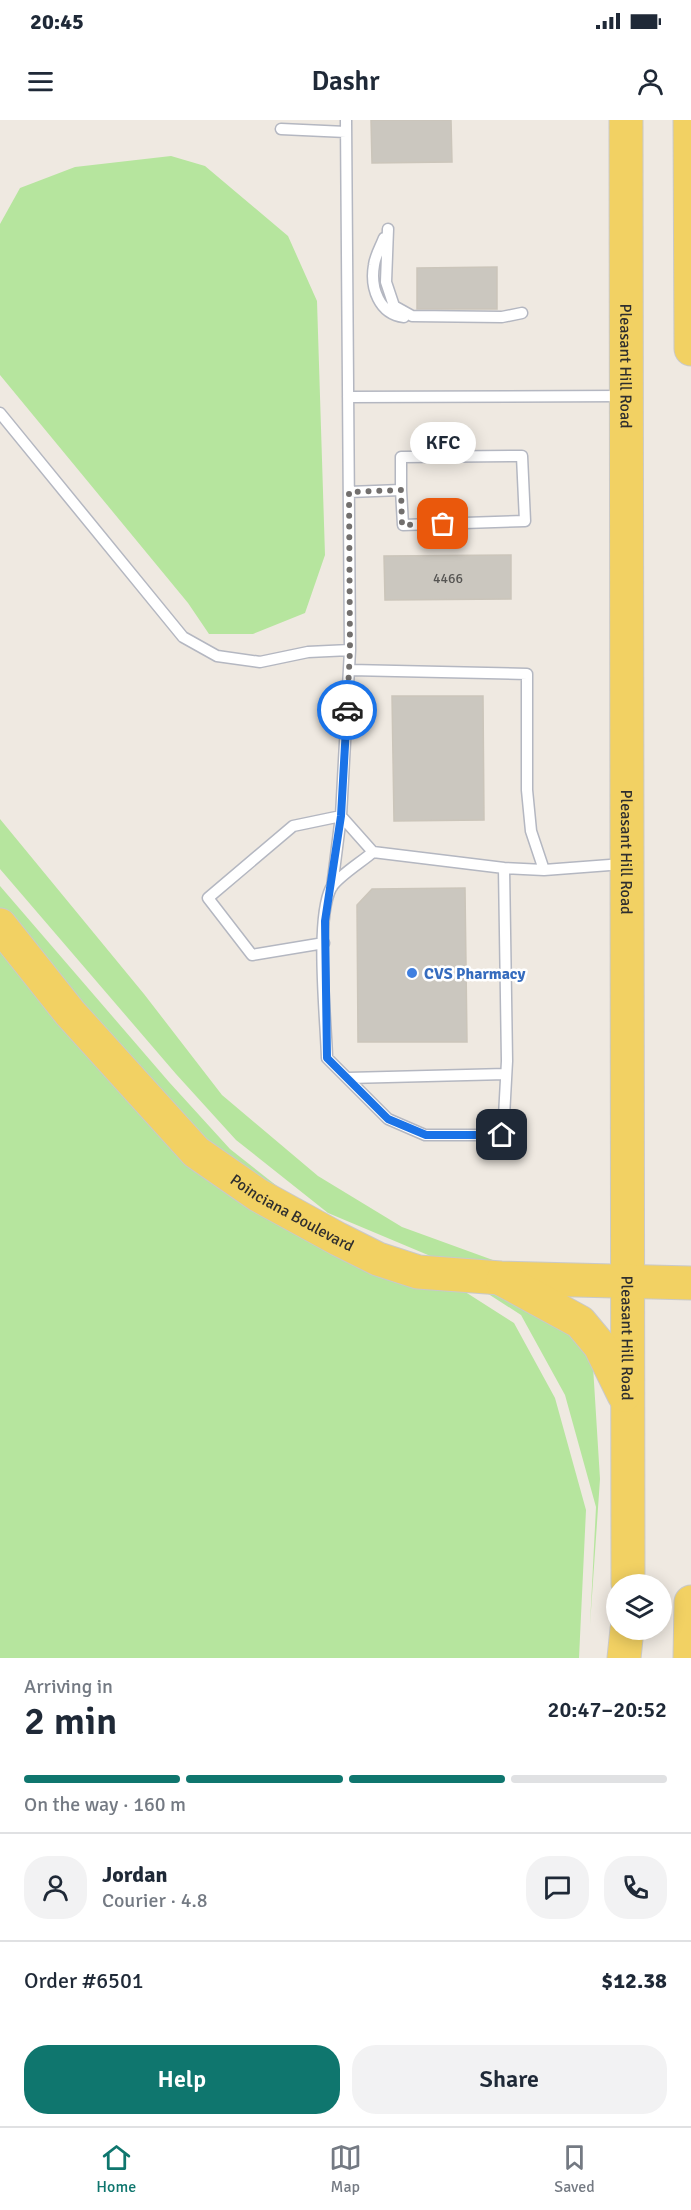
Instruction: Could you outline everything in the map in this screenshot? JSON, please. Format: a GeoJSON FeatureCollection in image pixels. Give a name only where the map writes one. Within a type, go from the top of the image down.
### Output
{"type":"FeatureCollection","features":[{"type":"Feature","properties":{"kind":"main road","name":"Pleasant Hill Road"},"geometry":{"type":"LineString","coordinates":[[626,120],[629,863],[628,1574]]}},
{"type":"Feature","properties":{"kind":"main road"},"geometry":{"type":"LineString","coordinates":[[690,120],[691,349]]}},
{"type":"Feature","properties":{"kind":"main road","name":"Poinciana Boulevard"},"geometry":{"type":"LineString","coordinates":[[0,925],[70,1013],[196,1152],[258,1195],[378,1259],[418,1272],[501,1278],[691,1283]]}},
{"type":"Feature","properties":{"kind":"main road"},"geometry":{"type":"LineString","coordinates":[[501,1278],[580,1322],[600,1346],[629,1405]]}},
{"type":"Feature","properties":{"kind":"main road"},"geometry":{"type":"LineString","coordinates":[[690,1658],[691,1602]]}},
{"type":"Feature","properties":{"kind":"main road"},"geometry":{"type":"LineString","coordinates":[[624,1658],[626,1640]]}},
{"type":"Feature","properties":{"kind":"lane"},"geometry":{"type":"LineString","coordinates":[[281,129],[346,126],[350,670],[341,816],[332,887],[327,903],[324,943],[327,1058],[388,1119],[426,1135],[502,1135],[506,1074],[504,868]]}},
{"type":"Feature","properties":{"kind":"lane"},"geometry":{"type":"LineString","coordinates":[[388,229],[386,282],[394,306],[412,316],[502,317],[522,313]]}},
{"type":"Feature","properties":{"kind":"lane"},"geometry":{"type":"LineString","coordinates":[[348,397],[628,396]]}},
{"type":"Feature","properties":{"kind":"lane"},"geometry":{"type":"LineString","coordinates":[[0,413],[183,637],[217,656],[260,662],[308,652],[350,650]]}},
{"type":"Feature","properties":{"kind":"lane"},"geometry":{"type":"LineString","coordinates":[[522,456],[525,521],[402,525],[401,490],[402,457],[522,456]]}},
{"type":"Feature","properties":{"kind":"lane"},"geometry":{"type":"LineString","coordinates":[[349,492],[401,490]]}},
{"type":"Feature","properties":{"kind":"lane"},"geometry":{"type":"LineString","coordinates":[[350,670],[526,674],[526,790],[530,820],[544,870]]}},
{"type":"Feature","properties":{"kind":"lane"},"geometry":{"type":"LineString","coordinates":[[341,816],[373,852],[504,868],[544,870],[629,863]]}},
{"type":"Feature","properties":{"kind":"lane"},"geometry":{"type":"LineString","coordinates":[[324,943],[252,955],[208,898],[293,826],[341,816]]}},
{"type":"Feature","properties":{"kind":"lane"},"geometry":{"type":"LineString","coordinates":[[332,887],[373,852]]}},
{"type":"Feature","properties":{"kind":"lane"},"geometry":{"type":"LineString","coordinates":[[348,1078],[506,1074]]}},
{"type":"Feature","properties":{"kind":"green space"},"geometry":{"type":"Polygon","coordinates":[[[171,156],[205,166],[288,236],[317,301],[325,555],[305,613],[253,634],[209,634],[188,603],[0,375],[0,224],[20,188],[75,167],[171,156]]]}},
{"type":"Feature","properties":{"kind":"green space"},"geometry":{"type":"Polygon","coordinates":[[[0,819],[144,994],[222,1095],[318,1176],[402,1227],[523,1271],[592,1350],[600,1479],[590,1625],[596,1507],[565,1395],[521,1315],[428,1255],[328,1213],[236,1140],[176,1074],[0,869],[0,819]]]}},
{"type":"Feature","properties":{"kind":"green space"},"geometry":{"type":"Polygon","coordinates":[[[0,886],[169,1082],[230,1149],[324,1223],[423,1265],[514,1323],[555,1398],[586,1510],[579,1658],[0,1658],[0,886]]]}},
{"type":"Feature","properties":{"kind":"building"},"geometry":{"type":"Polygon","coordinates":[[[371,120],[451,120],[452,162],[372,163],[371,120]]]}},
{"type":"Feature","properties":{"kind":"building"},"geometry":{"type":"Polygon","coordinates":[[[497,267],[497,309],[417,309],[417,268],[497,267]]]}},
{"type":"Feature","properties":{"kind":"building"},"geometry":{"type":"Polygon","coordinates":[[[511,555],[511,599],[385,600],[384,556],[511,555]]]}},
{"type":"Feature","properties":{"kind":"building"},"geometry":{"type":"Polygon","coordinates":[[[392,696],[483,696],[484,820],[394,821],[392,696]]]}},
{"type":"Feature","properties":{"kind":"building","name":"CVS Pharmacy"},"geometry":{"type":"Polygon","coordinates":[[[465,888],[467,1042],[358,1042],[357,905],[372,889],[465,888]]]}},
{"type":"Feature","properties":{"kind":"way so far"},"geometry":{"type":"LineString","coordinates":[[347,710],[350,670],[349,492],[401,490],[402,525],[443,524]]}},
{"type":"Feature","properties":{"kind":"place","name":"KFC"},"geometry":{"type":"Point","coordinates":[443,524]}},
{"type":"Feature","properties":{"kind":"place","name":"CVS Pharmacy"},"geometry":{"type":"Point","coordinates":[412,973]}},
{"type":"Feature","properties":{"kind":"route"},"geometry":{"type":"LineString","coordinates":[[347,710],[341,816],[325,921],[327,1058],[388,1119],[426,1135],[502,1135]]}}]}
